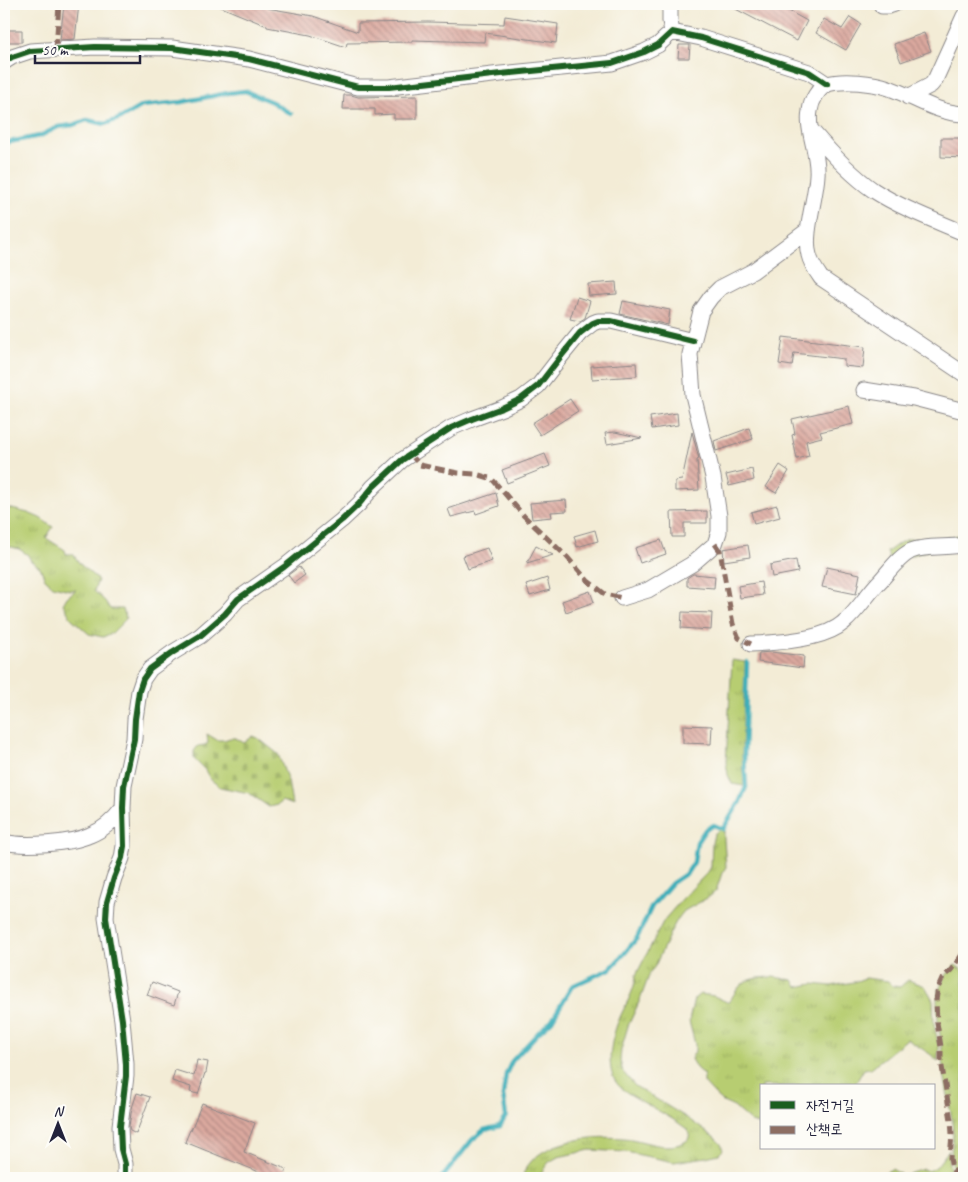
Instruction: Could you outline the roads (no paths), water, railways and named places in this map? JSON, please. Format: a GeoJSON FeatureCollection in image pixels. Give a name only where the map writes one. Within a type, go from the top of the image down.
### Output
{"type":"FeatureCollection","features":[{"type":"Feature","properties":{"kind":"street"},"geometry":{"type":"LineString","coordinates":[[670,4],[672,32]]}},
{"type":"Feature","properties":{"kind":"street"},"geometry":{"type":"LineString","coordinates":[[881,4],[882,6],[895,4]]}},
{"type":"Feature","properties":{"kind":"street"},"geometry":{"type":"LineString","coordinates":[[908,97],[931,85],[935,80],[964,16]]}},
{"type":"Feature","properties":{"kind":"street"},"geometry":{"type":"LineString","coordinates":[[6,58],[30,51],[76,48],[172,48],[249,59],[358,87],[389,87],[612,63],[658,45],[672,32]]}},
{"type":"Feature","properties":{"kind":"street"},"geometry":{"type":"LineString","coordinates":[[672,32],[701,38],[809,72],[827,84]]}},
{"type":"Feature","properties":{"kind":"street"},"geometry":{"type":"LineString","coordinates":[[964,114],[952,114],[889,88],[876,85],[838,82],[827,84],[819,91],[812,102],[810,111],[809,123],[816,154],[817,172],[807,242],[808,254],[821,278],[964,374]]}},
{"type":"Feature","properties":{"kind":"street"},"geometry":{"type":"LineString","coordinates":[[811,130],[828,150],[873,190],[900,205],[964,233]]}},
{"type":"Feature","properties":{"kind":"street"},"geometry":{"type":"LineString","coordinates":[[622,598],[648,590],[692,564],[715,544],[719,532],[719,516],[713,478],[693,395],[690,354],[700,311],[711,296],[720,288],[767,262],[808,230]]}},
{"type":"Feature","properties":{"kind":"street"},"geometry":{"type":"LineString","coordinates":[[125,1178],[120,1126],[126,1064],[122,1020],[106,918],[107,902],[122,858],[124,846],[124,786],[134,739],[139,691],[143,679],[150,668],[200,636],[225,614],[238,599],[284,566],[342,520],[402,460],[451,428],[521,399],[538,386],[580,333],[593,322],[611,321],[693,341]]}},
{"type":"Feature","properties":{"kind":"street"},"geometry":{"type":"LineString","coordinates":[[864,390],[914,398],[964,411]]}},
{"type":"Feature","properties":{"kind":"street"},"geometry":{"type":"LineString","coordinates":[[751,644],[794,641],[828,632],[842,625],[899,559],[920,548],[964,544]]}},
{"type":"Feature","properties":{"kind":"street"},"geometry":{"type":"LineString","coordinates":[[4,842],[37,845],[88,836],[104,828],[123,808]]}},
{"type":"Feature","properties":{"kind":"waterway"},"geometry":{"type":"LineString","coordinates":[[4,143],[40,136],[58,127],[73,125],[87,120],[105,124],[121,118],[142,106],[182,102],[245,91],[272,102],[291,114]]}},
{"type":"Feature","properties":{"kind":"waterway"},"geometry":{"type":"LineString","coordinates":[[442,1178],[472,1140],[484,1130],[500,1126],[506,1116],[503,1095],[506,1074],[512,1061],[552,1020],[572,986],[610,969],[624,954],[637,938],[652,906],[672,883],[687,873],[694,862],[697,842],[705,830],[714,825],[723,829],[739,803],[746,787],[744,755],[747,662]]}}]}
